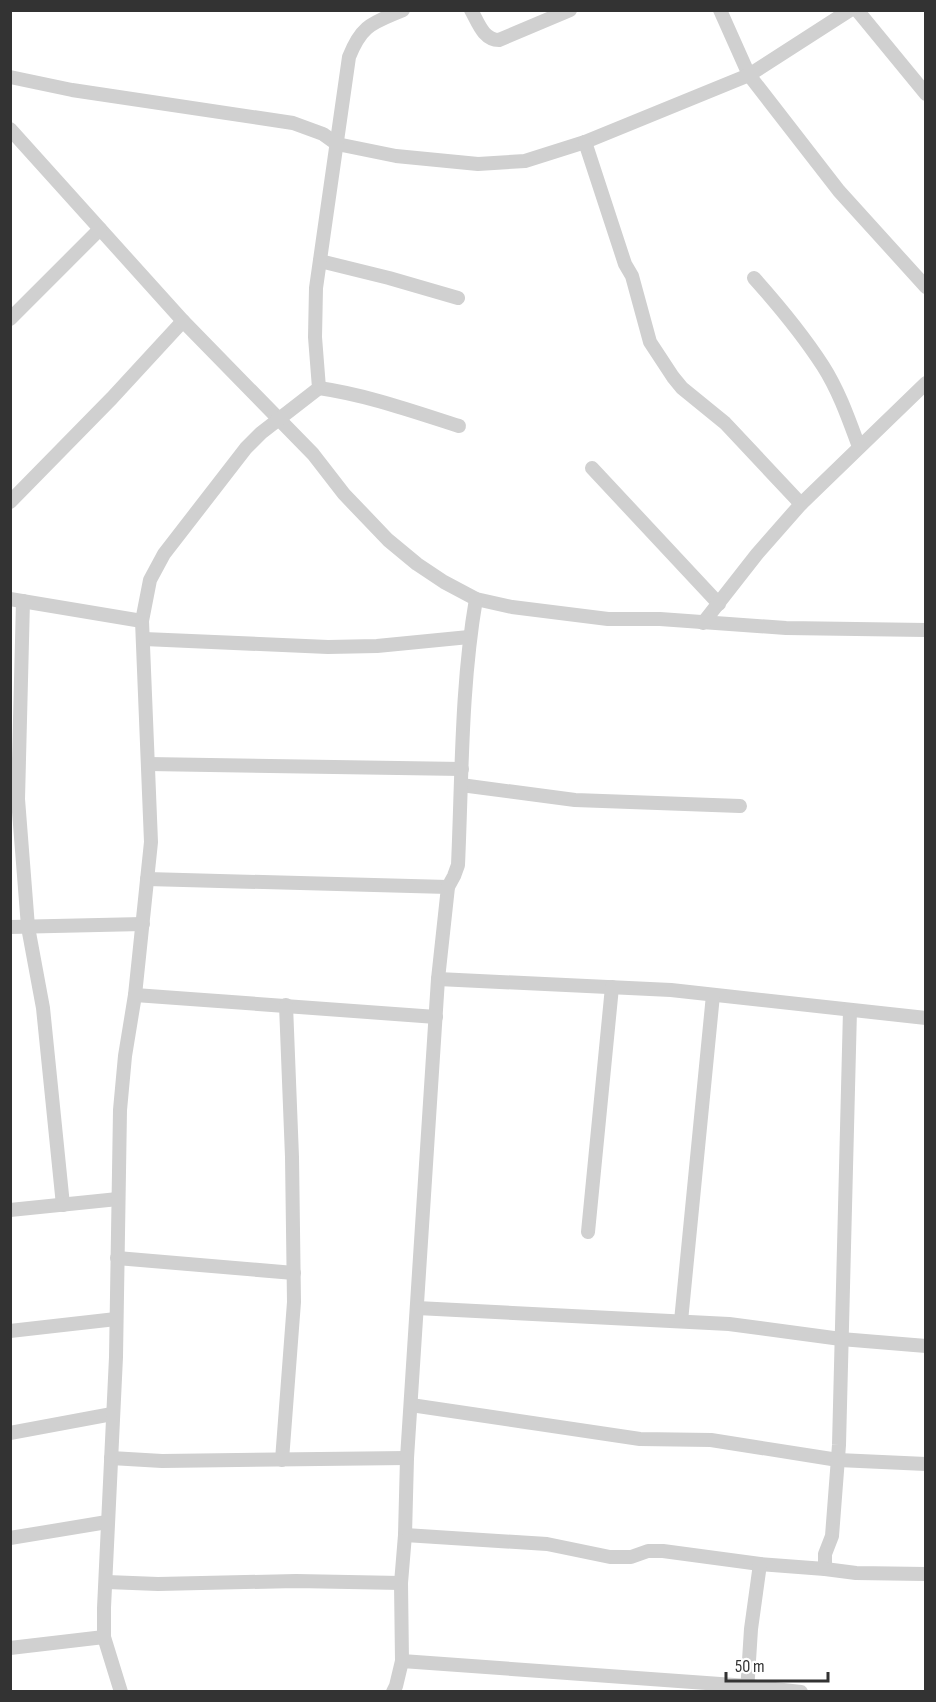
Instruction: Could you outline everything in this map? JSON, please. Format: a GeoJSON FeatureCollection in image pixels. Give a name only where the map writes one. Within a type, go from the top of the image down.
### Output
{"type":"FeatureCollection","features":[{"type":"Feature","properties":{"kind":"street"},"geometry":{"type":"LineString","coordinates":[[319,388],[315,337],[316,288],[349,57],[356,39],[369,25],[403,10]]}},
{"type":"Feature","properties":{"kind":"street"},"geometry":{"type":"LineString","coordinates":[[471,10],[485,35],[493,40],[499,40],[570,10]]}},
{"type":"Feature","properties":{"kind":"street"},"geometry":{"type":"LineString","coordinates":[[720,10],[749,75],[839,191],[926,286]]}},
{"type":"Feature","properties":{"kind":"street"},"geometry":{"type":"LineString","coordinates":[[10,77],[72,90],[293,123],[323,134],[337,144],[396,156],[478,164],[525,161],[585,142],[749,75],[850,10]]}},
{"type":"Feature","properties":{"kind":"street"},"geometry":{"type":"LineString","coordinates":[[857,10],[926,94]]}},
{"type":"Feature","properties":{"kind":"street"},"geometry":{"type":"LineString","coordinates":[[13,138],[183,321],[313,454],[344,494],[388,540],[435,576],[476,599],[512,607],[608,619],[660,619],[786,628],[926,630]]}},
{"type":"Feature","properties":{"kind":"street"},"geometry":{"type":"LineString","coordinates":[[585,142],[625,264],[632,276],[650,342],[681,388],[724,423],[801,504]]}},
{"type":"Feature","properties":{"kind":"street"},"geometry":{"type":"LineString","coordinates":[[10,319],[99,229]]}},
{"type":"Feature","properties":{"kind":"street"},"geometry":{"type":"LineString","coordinates":[[320,261],[458,298]]}},
{"type":"Feature","properties":{"kind":"street"},"geometry":{"type":"LineString","coordinates":[[754,279],[785,313],[824,368],[844,406],[859,447]]}},
{"type":"Feature","properties":{"kind":"street"},"geometry":{"type":"LineString","coordinates":[[10,502],[112,398],[183,321]]}},
{"type":"Feature","properties":{"kind":"street"},"geometry":{"type":"LineString","coordinates":[[704,623],[801,504],[926,383]]}},
{"type":"Feature","properties":{"kind":"street"},"geometry":{"type":"LineString","coordinates":[[121,1692],[104,1638],[107,1522],[116,1357],[120,1110],[151,842],[142,621],[150,580],[164,554],[246,448],[279,418],[319,388],[381,401],[459,426]]}},
{"type":"Feature","properties":{"kind":"street"},"geometry":{"type":"LineString","coordinates":[[592,468],[719,604]]}},
{"type":"Feature","properties":{"kind":"street"},"geometry":{"type":"LineString","coordinates":[[396,1690],[402,1660],[401,1583],[407,1458],[438,979],[448,886],[458,865],[469,637],[476,599]]}},
{"type":"Feature","properties":{"kind":"street"},"geometry":{"type":"LineString","coordinates":[[63,1205],[43,1008],[28,927],[14,796],[17,600],[142,621]]}},
{"type":"Feature","properties":{"kind":"street"},"geometry":{"type":"LineString","coordinates":[[144,639],[328,647],[377,646],[469,637]]}},
{"type":"Feature","properties":{"kind":"street"},"geometry":{"type":"LineString","coordinates":[[148,764],[462,768]]}},
{"type":"Feature","properties":{"kind":"street"},"geometry":{"type":"LineString","coordinates":[[461,785],[575,800],[740,806]]}},
{"type":"Feature","properties":{"kind":"street"},"geometry":{"type":"LineString","coordinates":[[147,879],[448,886]]}},
{"type":"Feature","properties":{"kind":"street"},"geometry":{"type":"LineString","coordinates":[[10,927],[143,924]]}},
{"type":"Feature","properties":{"kind":"street"},"geometry":{"type":"LineString","coordinates":[[438,979],[671,990],[926,1018]]}},
{"type":"Feature","properties":{"kind":"street"},"geometry":{"type":"LineString","coordinates":[[588,1232],[612,987]]}},
{"type":"Feature","properties":{"kind":"street"},"geometry":{"type":"LineString","coordinates":[[135,995],[436,1017]]}},
{"type":"Feature","properties":{"kind":"street"},"geometry":{"type":"LineString","coordinates":[[681,1321],[713,995]]}},
{"type":"Feature","properties":{"kind":"street"},"geometry":{"type":"LineString","coordinates":[[282,1460],[294,1302],[292,1157],[286,1005]]}},
{"type":"Feature","properties":{"kind":"street"},"geometry":{"type":"LineString","coordinates":[[825,1569],[825,1554],[832,1536],[837,1460],[850,1010]]}},
{"type":"Feature","properties":{"kind":"street"},"geometry":{"type":"LineString","coordinates":[[10,1210],[118,1199]]}},
{"type":"Feature","properties":{"kind":"street"},"geometry":{"type":"LineString","coordinates":[[117,1258],[294,1273]]}},
{"type":"Feature","properties":{"kind":"street"},"geometry":{"type":"LineString","coordinates":[[417,1308],[729,1324],[841,1339],[926,1346]]}},
{"type":"Feature","properties":{"kind":"street"},"geometry":{"type":"LineString","coordinates":[[10,1330],[116,1319]]}},
{"type":"Feature","properties":{"kind":"street"},"geometry":{"type":"LineString","coordinates":[[411,1405],[640,1439],[711,1440],[837,1460],[926,1464]]}},
{"type":"Feature","properties":{"kind":"street"},"geometry":{"type":"LineString","coordinates":[[10,1432],[112,1414]]}},
{"type":"Feature","properties":{"kind":"street"},"geometry":{"type":"LineString","coordinates":[[111,1458],[162,1461],[407,1458]]}},
{"type":"Feature","properties":{"kind":"street"},"geometry":{"type":"LineString","coordinates":[[10,1538],[107,1522]]}},
{"type":"Feature","properties":{"kind":"street"},"geometry":{"type":"LineString","coordinates":[[405,1535],[547,1544],[610,1557],[631,1557],[648,1551],[663,1551],[760,1564],[856,1573],[926,1574]]}},
{"type":"Feature","properties":{"kind":"street"},"geometry":{"type":"LineString","coordinates":[[748,1689],[751,1629],[760,1564]]}},
{"type":"Feature","properties":{"kind":"street"},"geometry":{"type":"LineString","coordinates":[[106,1582],[158,1584],[296,1581],[401,1583]]}},
{"type":"Feature","properties":{"kind":"street"},"geometry":{"type":"LineString","coordinates":[[10,1648],[104,1638]]}},
{"type":"Feature","properties":{"kind":"street"},"geometry":{"type":"LineString","coordinates":[[402,1660],[801,1692]]}}]}
